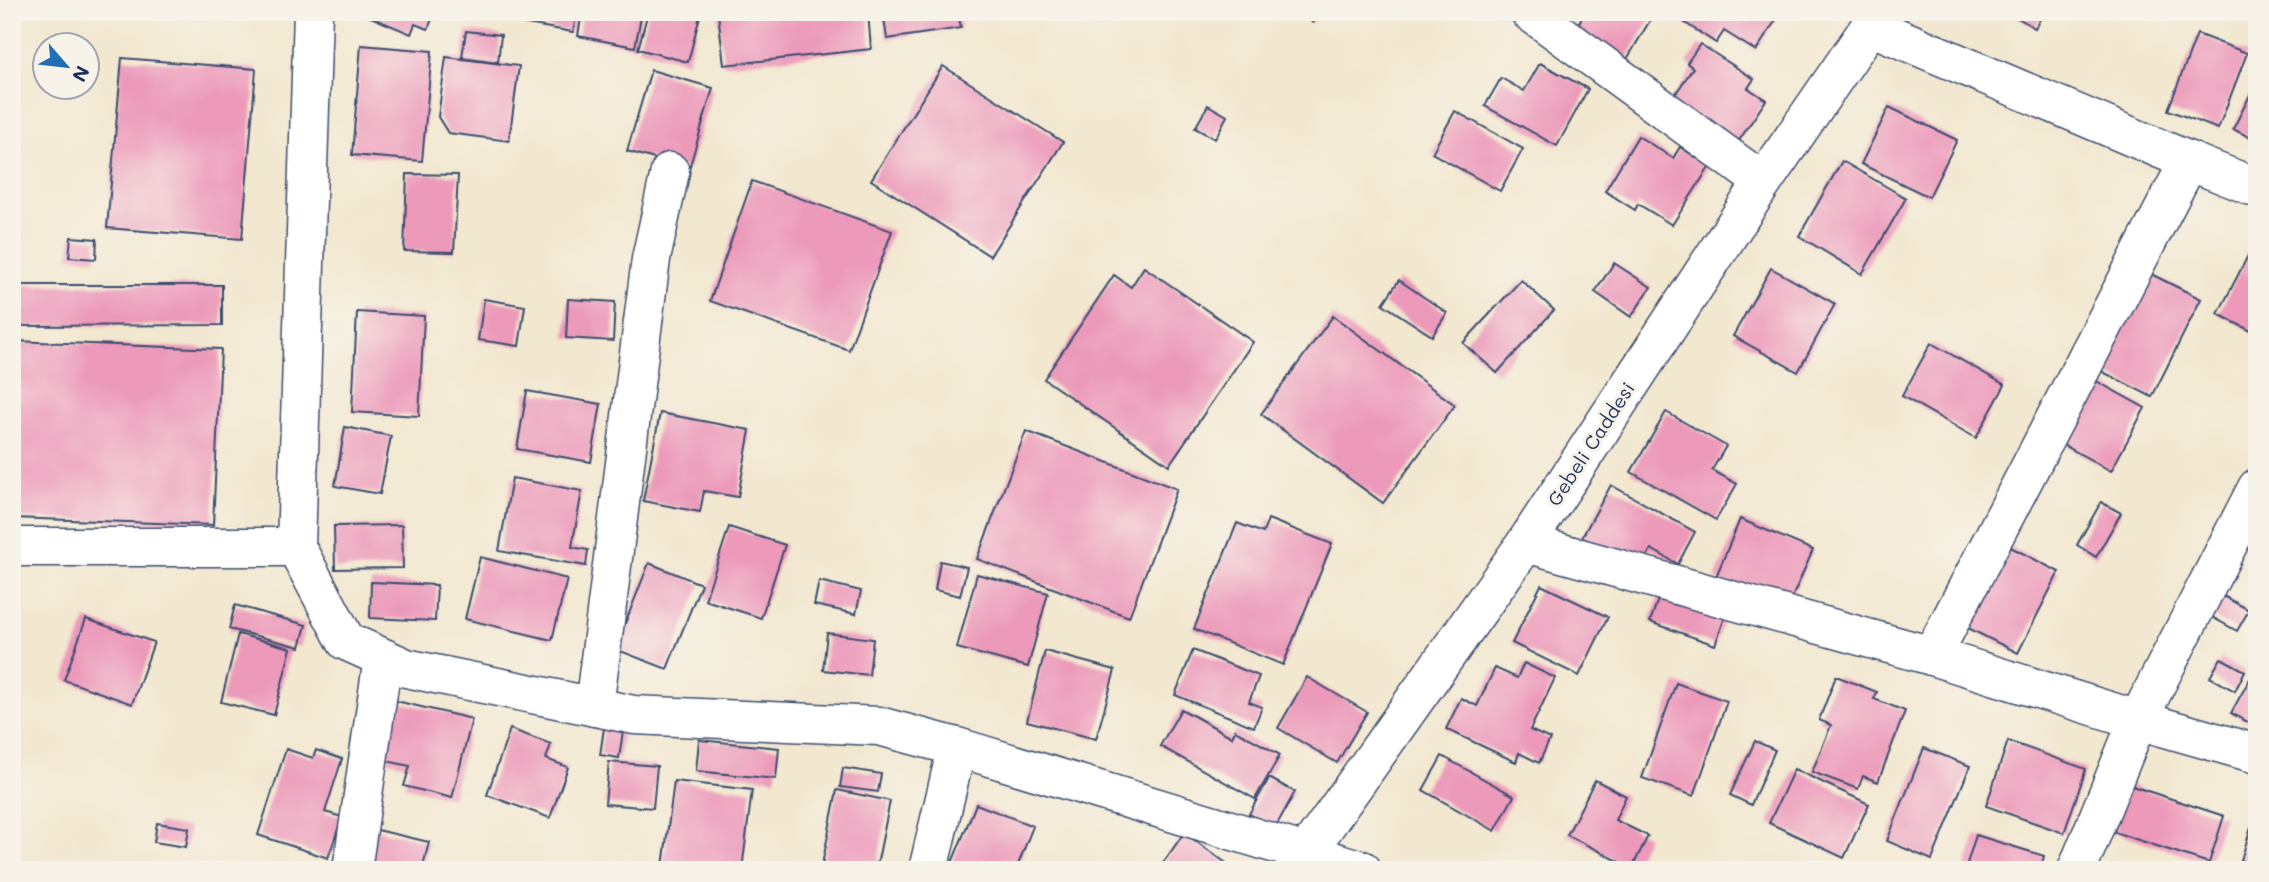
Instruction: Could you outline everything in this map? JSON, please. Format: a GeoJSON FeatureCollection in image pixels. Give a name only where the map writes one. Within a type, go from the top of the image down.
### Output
{"type":"FeatureCollection","features":[{"type":"Feature","properties":{"kind":"street"},"geometry":{"type":"LineString","coordinates":[[313,12],[296,547],[346,642],[406,668],[634,715],[879,726],[957,747],[1300,861],[1362,870]]}},
{"type":"Feature","properties":{"kind":"street"},"geometry":{"type":"LineString","coordinates":[[1547,17],[1763,182]]}},
{"type":"Feature","properties":{"kind":"street"},"geometry":{"type":"LineString","coordinates":[[1875,19],[2189,161],[2257,188]]}},
{"type":"Feature","properties":{"kind":"street","name":"Gebeli Caddesi"},"geometry":{"type":"LineString","coordinates":[[1300,861],[1526,542],[1763,182],[1875,19]]}},
{"type":"Feature","properties":{"kind":"street"},"geometry":{"type":"LineString","coordinates":[[1932,656],[2189,161]]}},
{"type":"Feature","properties":{"kind":"street"},"geometry":{"type":"LineString","coordinates":[[594,707],[651,259],[670,172]]}},
{"type":"Feature","properties":{"kind":"street"},"geometry":{"type":"LineString","coordinates":[[2077,870],[2138,720],[2257,488]]}},
{"type":"Feature","properties":{"kind":"street"},"geometry":{"type":"LineString","coordinates":[[1526,542],[1932,656],[2257,754]]}},
{"type":"Feature","properties":{"kind":"street"},"geometry":{"type":"LineString","coordinates":[[12,547],[296,547]]}},
{"type":"Feature","properties":{"kind":"street"},"geometry":{"type":"LineString","coordinates":[[352,870],[383,658]]}},
{"type":"Feature","properties":{"kind":"street"},"geometry":{"type":"LineString","coordinates":[[929,870],[957,747]]}},
{"type":"Feature","properties":{"kind":"building"},"geometry":{"type":"Polygon","coordinates":[[[369,12],[435,12],[428,29],[415,24],[411,34],[368,16],[369,12]]]}},
{"type":"Feature","properties":{"kind":"building"},"geometry":{"type":"Polygon","coordinates":[[[523,12],[577,12],[573,32],[521,23],[523,12]]]}},
{"type":"Feature","properties":{"kind":"building"},"geometry":{"type":"Polygon","coordinates":[[[582,12],[642,12],[635,47],[578,36],[582,12]]]}},
{"type":"Feature","properties":{"kind":"building"},"geometry":{"type":"Polygon","coordinates":[[[648,12],[701,12],[688,62],[638,49],[648,12]]]}},
{"type":"Feature","properties":{"kind":"building"},"geometry":{"type":"Polygon","coordinates":[[[868,12],[871,49],[724,65],[718,13],[868,12]]]}},
{"type":"Feature","properties":{"kind":"building"},"geometry":{"type":"Polygon","coordinates":[[[883,12],[958,12],[961,28],[887,39],[883,12]]]}},
{"type":"Feature","properties":{"kind":"building"},"geometry":{"type":"Polygon","coordinates":[[[1300,12],[1321,12],[1313,23],[1300,12]]]}},
{"type":"Feature","properties":{"kind":"building"},"geometry":{"type":"Polygon","coordinates":[[[1585,12],[1655,12],[1624,64],[1573,33],[1585,12]]]}},
{"type":"Feature","properties":{"kind":"building"},"geometry":{"type":"Polygon","coordinates":[[[1679,12],[1781,12],[1756,51],[1724,31],[1716,43],[1676,17],[1679,12]]]}},
{"type":"Feature","properties":{"kind":"building"},"geometry":{"type":"Polygon","coordinates":[[[2008,12],[2044,12],[2035,28],[2008,12]]]}},
{"type":"Feature","properties":{"kind":"building"},"geometry":{"type":"Polygon","coordinates":[[[466,31],[501,35],[498,62],[462,57],[466,31]]]}},
{"type":"Feature","properties":{"kind":"building"},"geometry":{"type":"Polygon","coordinates":[[[2197,34],[2247,53],[2218,129],[2168,110],[2197,34]]]}},
{"type":"Feature","properties":{"kind":"building"},"geometry":{"type":"Polygon","coordinates":[[[1700,44],[1754,79],[1748,88],[1766,100],[1734,148],[1668,105],[1693,68],[1687,63],[1700,44]]]}},
{"type":"Feature","properties":{"kind":"building"},"geometry":{"type":"Polygon","coordinates":[[[361,45],[432,51],[422,161],[352,155],[361,45]]]}},
{"type":"Feature","properties":{"kind":"building"},"geometry":{"type":"Polygon","coordinates":[[[446,57],[519,66],[509,141],[448,133],[438,117],[446,57]]]}},
{"type":"Feature","properties":{"kind":"building"},"geometry":{"type":"Polygon","coordinates":[[[122,58],[256,69],[242,239],[107,228],[122,58]]]}},
{"type":"Feature","properties":{"kind":"building"},"geometry":{"type":"Polygon","coordinates":[[[1540,63],[1588,89],[1557,146],[1485,106],[1501,78],[1524,91],[1540,63]]]}},
{"type":"Feature","properties":{"kind":"building"},"geometry":{"type":"Polygon","coordinates":[[[943,66],[1063,142],[990,256],[871,180],[943,66]]]}},
{"type":"Feature","properties":{"kind":"building"},"geometry":{"type":"Polygon","coordinates":[[[651,70],[713,88],[689,169],[627,151],[651,70]]]}},
{"type":"Feature","properties":{"kind":"building"},"geometry":{"type":"Polygon","coordinates":[[[2257,81],[2257,141],[2233,129],[2257,81]]]}},
{"type":"Feature","properties":{"kind":"building"},"geometry":{"type":"Polygon","coordinates":[[[1208,105],[1227,116],[1215,139],[1195,128],[1208,105]]]}},
{"type":"Feature","properties":{"kind":"building"},"geometry":{"type":"Polygon","coordinates":[[[1889,107],[1957,140],[1929,197],[1861,164],[1889,107]]]}},
{"type":"Feature","properties":{"kind":"building"},"geometry":{"type":"Polygon","coordinates":[[[1455,111],[1523,149],[1500,191],[1432,153],[1455,111]]]}},
{"type":"Feature","properties":{"kind":"building"},"geometry":{"type":"Polygon","coordinates":[[[1638,136],[1673,158],[1680,147],[1710,166],[1672,225],[1638,204],[1635,210],[1605,191],[1638,136]]]}},
{"type":"Feature","properties":{"kind":"building"},"geometry":{"type":"Polygon","coordinates":[[[1842,161],[1906,198],[1862,274],[1799,236],[1842,161]]]}},
{"type":"Feature","properties":{"kind":"building"},"geometry":{"type":"Polygon","coordinates":[[[407,174],[458,175],[454,252],[404,251],[407,174]]]}},
{"type":"Feature","properties":{"kind":"building"},"geometry":{"type":"Polygon","coordinates":[[[752,181],[892,231],[849,350],[710,301],[752,181]]]}},
{"type":"Feature","properties":{"kind":"building"},"geometry":{"type":"Polygon","coordinates":[[[71,237],[97,239],[96,259],[69,257],[71,237]]]}},
{"type":"Feature","properties":{"kind":"building"},"geometry":{"type":"Polygon","coordinates":[[[2257,238],[2257,334],[2218,314],[2257,238]]]}},
{"type":"Feature","properties":{"kind":"building"},"geometry":{"type":"Polygon","coordinates":[[[1614,263],[1651,287],[1631,317],[1595,292],[1614,263]]]}},
{"type":"Feature","properties":{"kind":"building"},"geometry":{"type":"Polygon","coordinates":[[[1144,267],[1253,342],[1169,465],[1044,379],[1114,275],[1131,287],[1144,267]]]}},
{"type":"Feature","properties":{"kind":"building"},"geometry":{"type":"Polygon","coordinates":[[[1771,268],[1835,304],[1798,372],[1733,336],[1771,268]]]}},
{"type":"Feature","properties":{"kind":"building"},"geometry":{"type":"Polygon","coordinates":[[[2145,271],[2201,299],[2152,397],[2095,368],[2145,271]]]}},
{"type":"Feature","properties":{"kind":"building"},"geometry":{"type":"Polygon","coordinates":[[[1399,280],[1447,313],[1432,336],[1383,304],[1399,280]]]}},
{"type":"Feature","properties":{"kind":"building"},"geometry":{"type":"Polygon","coordinates":[[[1521,280],[1554,310],[1497,373],[1463,343],[1521,280]]]}},
{"type":"Feature","properties":{"kind":"building"},"geometry":{"type":"Polygon","coordinates":[[[12,285],[222,285],[222,325],[12,326],[12,285]]]}},
{"type":"Feature","properties":{"kind":"building"},"geometry":{"type":"Polygon","coordinates":[[[484,299],[525,306],[519,346],[478,340],[484,299]]]}},
{"type":"Feature","properties":{"kind":"building"},"geometry":{"type":"Polygon","coordinates":[[[568,299],[615,302],[613,341],[566,338],[568,299]]]}},
{"type":"Feature","properties":{"kind":"building"},"geometry":{"type":"Polygon","coordinates":[[[357,312],[424,316],[419,416],[352,412],[357,312]]]}},
{"type":"Feature","properties":{"kind":"building"},"geometry":{"type":"Polygon","coordinates":[[[1333,316],[1455,405],[1383,503],[1261,414],[1333,316]]]}},
{"type":"Feature","properties":{"kind":"building"},"geometry":{"type":"Polygon","coordinates":[[[12,341],[221,349],[213,525],[12,518],[12,341]]]}},
{"type":"Feature","properties":{"kind":"building"},"geometry":{"type":"Polygon","coordinates":[[[1931,343],[2005,385],[1976,438],[1902,396],[1931,343]]]}},
{"type":"Feature","properties":{"kind":"building"},"geometry":{"type":"Polygon","coordinates":[[[2089,377],[2145,408],[2111,471],[2055,440],[2089,377]]]}},
{"type":"Feature","properties":{"kind":"building"},"geometry":{"type":"Polygon","coordinates":[[[527,391],[601,404],[591,462],[517,449],[527,391]]]}},
{"type":"Feature","properties":{"kind":"building"},"geometry":{"type":"Polygon","coordinates":[[[1666,412],[1726,446],[1712,470],[1737,484],[1716,520],[1631,472],[1666,412]]]}},
{"type":"Feature","properties":{"kind":"building"},"geometry":{"type":"Polygon","coordinates":[[[660,413],[750,430],[738,497],[704,491],[700,512],[643,501],[660,413]]]}},
{"type":"Feature","properties":{"kind":"building"},"geometry":{"type":"Polygon","coordinates":[[[345,427],[391,436],[380,494],[335,486],[345,427]]]}},
{"type":"Feature","properties":{"kind":"building"},"geometry":{"type":"Polygon","coordinates":[[[1026,431],[1177,489],[1129,617],[977,559],[1026,431]]]}},
{"type":"Feature","properties":{"kind":"building"},"geometry":{"type":"Polygon","coordinates":[[[512,478],[582,491],[572,547],[588,550],[586,566],[499,551],[512,478]]]}},
{"type":"Feature","properties":{"kind":"building"},"geometry":{"type":"Polygon","coordinates":[[[1611,485],[1695,532],[1678,564],[1651,549],[1639,569],[1582,537],[1611,485]]]}},
{"type":"Feature","properties":{"kind":"building"},"geometry":{"type":"Polygon","coordinates":[[[2101,502],[2121,513],[2096,557],[2077,545],[2101,502]]]}},
{"type":"Feature","properties":{"kind":"building"},"geometry":{"type":"Polygon","coordinates":[[[1268,519],[1332,544],[1283,665],[1194,629],[1237,523],[1263,533],[1268,519]]]}},
{"type":"Feature","properties":{"kind":"building"},"geometry":{"type":"Polygon","coordinates":[[[1740,519],[1813,550],[1787,609],[1715,579],[1740,519]]]}},
{"type":"Feature","properties":{"kind":"building"},"geometry":{"type":"Polygon","coordinates":[[[402,525],[403,568],[335,569],[334,526],[402,525]]]}},
{"type":"Feature","properties":{"kind":"building"},"geometry":{"type":"Polygon","coordinates":[[[729,527],[785,545],[761,618],[705,600],[729,527]]]}},
{"type":"Feature","properties":{"kind":"building"},"geometry":{"type":"Polygon","coordinates":[[[1999,541],[2059,572],[2018,653],[1958,623],[1999,541]]]}},
{"type":"Feature","properties":{"kind":"building"},"geometry":{"type":"Polygon","coordinates":[[[480,557],[567,579],[552,640],[465,619],[480,557]]]}},
{"type":"Feature","properties":{"kind":"building"},"geometry":{"type":"Polygon","coordinates":[[[940,561],[967,567],[960,596],[935,590],[940,561]]]}},
{"type":"Feature","properties":{"kind":"building"},"geometry":{"type":"Polygon","coordinates":[[[649,563],[701,584],[667,669],[615,649],[649,563]]]}},
{"type":"Feature","properties":{"kind":"building"},"geometry":{"type":"Polygon","coordinates":[[[977,574],[1048,593],[1028,667],[957,648],[977,574]]]}},
{"type":"Feature","properties":{"kind":"building"},"geometry":{"type":"Polygon","coordinates":[[[819,581],[861,591],[856,614],[814,605],[819,581]]]}},
{"type":"Feature","properties":{"kind":"building"},"geometry":{"type":"Polygon","coordinates":[[[371,582],[437,585],[435,621],[370,618],[371,582]]]}},
{"type":"Feature","properties":{"kind":"building"},"geometry":{"type":"Polygon","coordinates":[[[1541,585],[1608,617],[1579,676],[1512,643],[1541,585]]]}},
{"type":"Feature","properties":{"kind":"building"},"geometry":{"type":"Polygon","coordinates":[[[1661,591],[1726,614],[1715,645],[1650,622],[1661,591]]]}},
{"type":"Feature","properties":{"kind":"building"},"geometry":{"type":"Polygon","coordinates":[[[2223,596],[2249,610],[2237,631],[2212,617],[2223,596]]]}},
{"type":"Feature","properties":{"kind":"building"},"geometry":{"type":"Polygon","coordinates":[[[235,605],[306,625],[300,647],[229,629],[235,605]]]}},
{"type":"Feature","properties":{"kind":"building"},"geometry":{"type":"Polygon","coordinates":[[[86,619],[154,642],[132,704],[64,680],[86,619]]]}},
{"type":"Feature","properties":{"kind":"building"},"geometry":{"type":"Polygon","coordinates":[[[827,633],[873,639],[869,675],[823,670],[827,633]]]}},
{"type":"Feature","properties":{"kind":"building"},"geometry":{"type":"Polygon","coordinates":[[[238,634],[291,648],[274,715],[221,702],[238,634]]]}},
{"type":"Feature","properties":{"kind":"building"},"geometry":{"type":"Polygon","coordinates":[[[1193,650],[1259,676],[1249,702],[1262,707],[1254,727],[1175,695],[1193,650]]]}},
{"type":"Feature","properties":{"kind":"building"},"geometry":{"type":"Polygon","coordinates":[[[1045,651],[1115,670],[1096,739],[1027,721],[1045,651]]]}},
{"type":"Feature","properties":{"kind":"building"},"geometry":{"type":"Polygon","coordinates":[[[2221,658],[2245,671],[2235,691],[2210,677],[2221,658]]]}},
{"type":"Feature","properties":{"kind":"building"},"geometry":{"type":"Polygon","coordinates":[[[1524,663],[1555,678],[1530,730],[1550,739],[1539,763],[1519,753],[1516,762],[1446,729],[1461,698],[1477,706],[1495,668],[1517,678],[1524,663]]]}},
{"type":"Feature","properties":{"kind":"building"},"geometry":{"type":"Polygon","coordinates":[[[2257,666],[2257,727],[2231,713],[2257,666]]]}},
{"type":"Feature","properties":{"kind":"building"},"geometry":{"type":"Polygon","coordinates":[[[1836,676],[1877,692],[1874,699],[1905,711],[1878,782],[1863,776],[1858,789],[1812,772],[1831,725],[1819,720],[1836,676]]]}},
{"type":"Feature","properties":{"kind":"building"},"geometry":{"type":"Polygon","coordinates":[[[1307,677],[1367,712],[1337,763],[1278,728],[1307,677]]]}},
{"type":"Feature","properties":{"kind":"building"},"geometry":{"type":"Polygon","coordinates":[[[1676,683],[1727,701],[1694,796],[1642,778],[1676,683]]]}},
{"type":"Feature","properties":{"kind":"building"},"geometry":{"type":"Polygon","coordinates":[[[396,701],[472,719],[452,798],[404,786],[410,766],[382,760],[396,701]]]}},
{"type":"Feature","properties":{"kind":"building"},"geometry":{"type":"Polygon","coordinates":[[[1181,709],[1232,737],[1235,730],[1280,755],[1255,799],[1160,746],[1181,709]]]}},
{"type":"Feature","properties":{"kind":"building"},"geometry":{"type":"Polygon","coordinates":[[[604,728],[623,731],[619,758],[600,755],[604,728]]]}},
{"type":"Feature","properties":{"kind":"building"},"geometry":{"type":"Polygon","coordinates":[[[510,729],[551,744],[546,759],[568,767],[550,818],[487,795],[510,729]]]}},
{"type":"Feature","properties":{"kind":"building"},"geometry":{"type":"Polygon","coordinates":[[[699,740],[779,748],[776,779],[696,771],[699,740]]]}},
{"type":"Feature","properties":{"kind":"building"},"geometry":{"type":"Polygon","coordinates":[[[1755,741],[1775,750],[1751,805],[1730,795],[1755,741]]]}},
{"type":"Feature","properties":{"kind":"building"},"geometry":{"type":"Polygon","coordinates":[[[2008,741],[2086,769],[2064,833],[1986,806],[2008,741]]]}},
{"type":"Feature","properties":{"kind":"building"},"geometry":{"type":"Polygon","coordinates":[[[1924,748],[1970,766],[1932,860],[1887,841],[1924,748]]]}},
{"type":"Feature","properties":{"kind":"building"},"geometry":{"type":"Polygon","coordinates":[[[286,749],[313,758],[316,750],[342,759],[325,812],[342,817],[328,858],[258,835],[286,749]]]}},
{"type":"Feature","properties":{"kind":"building"},"geometry":{"type":"Polygon","coordinates":[[[1442,756],[1514,796],[1495,831],[1423,790],[1442,756]]]}},
{"type":"Feature","properties":{"kind":"building"},"geometry":{"type":"Polygon","coordinates":[[[609,762],[657,766],[653,808],[605,804],[609,762]]]}},
{"type":"Feature","properties":{"kind":"building"},"geometry":{"type":"Polygon","coordinates":[[[843,768],[881,774],[878,792],[840,787],[843,768]]]}},
{"type":"Feature","properties":{"kind":"building"},"geometry":{"type":"Polygon","coordinates":[[[1794,769],[1869,804],[1844,858],[1769,823],[1794,769]]]}},
{"type":"Feature","properties":{"kind":"building"},"geometry":{"type":"Polygon","coordinates":[[[1269,778],[1295,792],[1275,828],[1249,814],[1269,778]]]}},
{"type":"Feature","properties":{"kind":"building"},"geometry":{"type":"Polygon","coordinates":[[[1595,780],[1626,796],[1615,820],[1648,836],[1632,868],[1567,835],[1595,780]]]}},
{"type":"Feature","properties":{"kind":"building"},"geometry":{"type":"Polygon","coordinates":[[[674,781],[752,790],[742,870],[663,867],[674,781]]]}},
{"type":"Feature","properties":{"kind":"building"},"geometry":{"type":"Polygon","coordinates":[[[2129,785],[2224,816],[2209,863],[2114,832],[2129,785]]]}},
{"type":"Feature","properties":{"kind":"building"},"geometry":{"type":"Polygon","coordinates":[[[837,790],[890,801],[876,870],[821,870],[837,790]]]}},
{"type":"Feature","properties":{"kind":"building"},"geometry":{"type":"Polygon","coordinates":[[[976,804],[1033,826],[1016,870],[949,870],[976,804]]]}},
{"type":"Feature","properties":{"kind":"building"},"geometry":{"type":"Polygon","coordinates":[[[2256,811],[2257,870],[2238,870],[2256,811]]]}},
{"type":"Feature","properties":{"kind":"building"},"geometry":{"type":"Polygon","coordinates":[[[157,823],[189,828],[186,847],[154,842],[157,823]]]}},
{"type":"Feature","properties":{"kind":"building"},"geometry":{"type":"Polygon","coordinates":[[[373,829],[429,842],[422,870],[363,870],[373,829]]]}},
{"type":"Feature","properties":{"kind":"building"},"geometry":{"type":"Polygon","coordinates":[[[1184,833],[1236,870],[1158,870],[1184,833]]]}},
{"type":"Feature","properties":{"kind":"building"},"geometry":{"type":"Polygon","coordinates":[[[1976,835],[2044,856],[2040,870],[1965,870],[1976,835]]]}}]}
